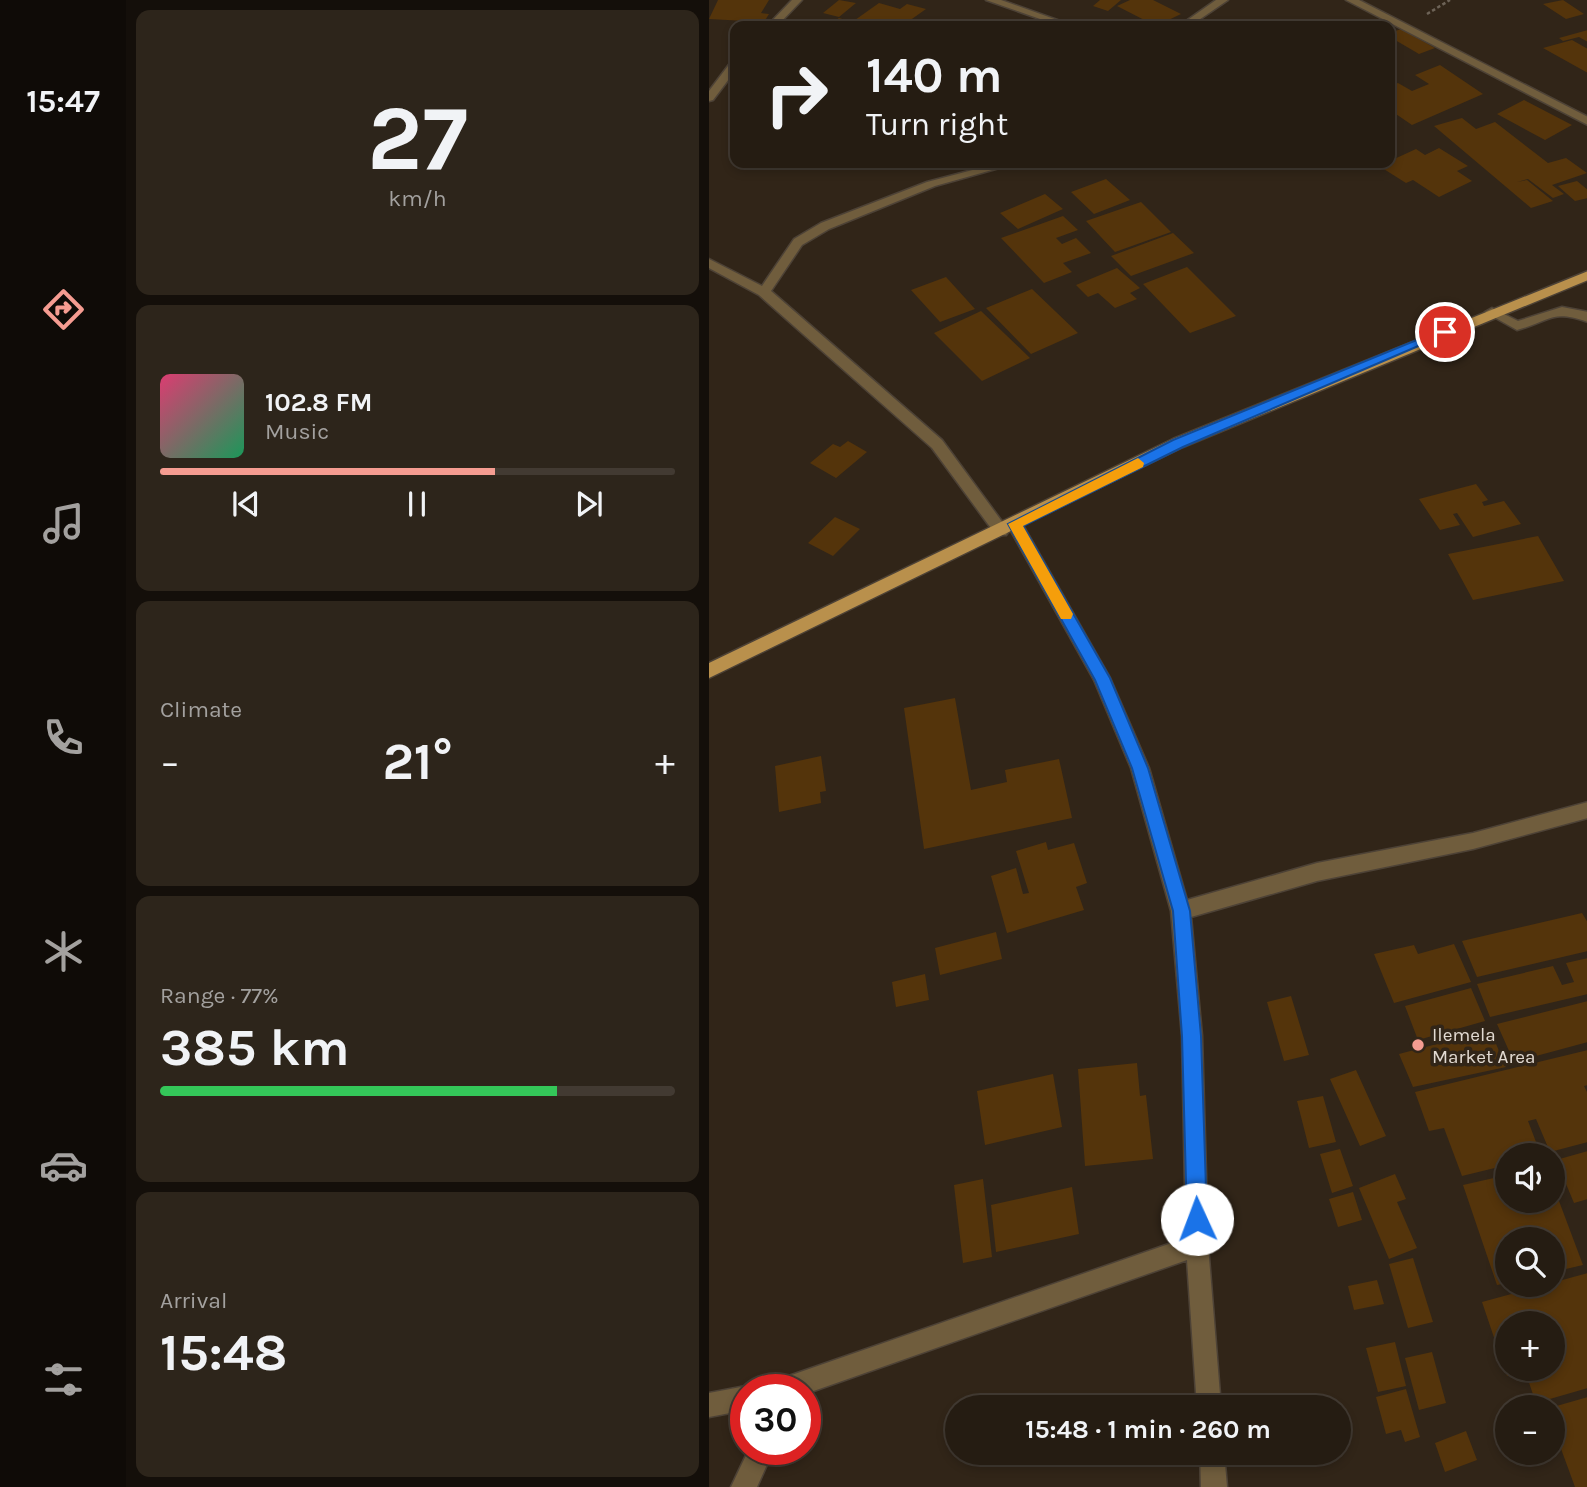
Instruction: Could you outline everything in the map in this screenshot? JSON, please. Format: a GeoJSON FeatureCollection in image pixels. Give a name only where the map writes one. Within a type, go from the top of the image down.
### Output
{"type":"FeatureCollection","features":[{"type":"Feature","properties":{"kind":"main road"},"geometry":{"type":"LineString","coordinates":[[709,671],[1178,443],[1587,275]]}},
{"type":"Feature","properties":{"kind":"street"},"geometry":{"type":"LineString","coordinates":[[777,21],[797,0]]}},
{"type":"Feature","properties":{"kind":"street"},"geometry":{"type":"LineString","coordinates":[[991,0],[1053,21]]}},
{"type":"Feature","properties":{"kind":"street"},"geometry":{"type":"LineString","coordinates":[[1192,21],[1223,0]]}},
{"type":"Feature","properties":{"kind":"street"},"geometry":{"type":"LineString","coordinates":[[1351,0],[1392,21]]}},
{"type":"Feature","properties":{"kind":"street"},"geometry":{"type":"LineString","coordinates":[[1395,23],[1587,122]]}},
{"type":"Feature","properties":{"kind":"street"},"geometry":{"type":"LineString","coordinates":[[709,97],[730,70]]}},
{"type":"Feature","properties":{"kind":"street"},"geometry":{"type":"LineString","coordinates":[[764,292],[798,242],[825,226],[931,184],[992,168]]}},
{"type":"Feature","properties":{"kind":"street"},"geometry":{"type":"LineString","coordinates":[[709,262],[764,292],[937,444],[1008,527],[1102,678],[1140,768],[1181,911],[1192,1036],[1197,1245],[1208,1395]]}},
{"type":"Feature","properties":{"kind":"street"},"geometry":{"type":"LineString","coordinates":[[1492,312],[1517,326],[1561,310],[1572,310],[1587,318]]}},
{"type":"Feature","properties":{"kind":"street"},"geometry":{"type":"LineString","coordinates":[[1181,911],[1317,872],[1473,841],[1587,810]]}},
{"type":"Feature","properties":{"kind":"street"},"geometry":{"type":"LineString","coordinates":[[821,1378],[1197,1245]]}},
{"type":"Feature","properties":{"kind":"street"},"geometry":{"type":"LineString","coordinates":[[709,1405],[730,1401]]}},
{"type":"Feature","properties":{"kind":"street"},"geometry":{"type":"LineString","coordinates":[[744,1487],[754,1465]]}},
{"type":"Feature","properties":{"kind":"street"},"geometry":{"type":"LineString","coordinates":[[1213,1465],[1214,1487]]}},
{"type":"Feature","properties":{"kind":"building"},"geometry":{"type":"Polygon","coordinates":[[[718,0],[769,0],[761,13],[769,14],[765,21],[709,19],[718,0]]]}},
{"type":"Feature","properties":{"kind":"building"},"geometry":{"type":"Polygon","coordinates":[[[839,0],[856,3],[839,17],[823,13],[839,0]]]}},
{"type":"Feature","properties":{"kind":"building"},"geometry":{"type":"Polygon","coordinates":[[[1100,0],[1121,0],[1108,11],[1093,6],[1100,0]]]}},
{"type":"Feature","properties":{"kind":"building"},"geometry":{"type":"Polygon","coordinates":[[[1130,0],[1153,0],[1181,14],[1166,21],[1146,21],[1117,6],[1130,0]]]}},
{"type":"Feature","properties":{"kind":"building"},"geometry":{"type":"Polygon","coordinates":[[[1563,0],[1584,14],[1566,19],[1543,4],[1563,0]]]}},
{"type":"Feature","properties":{"kind":"building"},"geometry":{"type":"Polygon","coordinates":[[[879,3],[900,9],[907,4],[926,9],[909,21],[855,20],[879,3]]]}},
{"type":"Feature","properties":{"kind":"building"},"geometry":{"type":"Polygon","coordinates":[[[1401,29],[1435,48],[1419,54],[1395,40],[1395,31],[1401,29]]]}},
{"type":"Feature","properties":{"kind":"building"},"geometry":{"type":"Polygon","coordinates":[[[1588,30],[1588,42],[1579,37],[1563,41],[1559,38],[1588,30]]]}},
{"type":"Feature","properties":{"kind":"building"},"geometry":{"type":"Polygon","coordinates":[[[1572,40],[1588,49],[1588,73],[1543,48],[1572,40]]]}},
{"type":"Feature","properties":{"kind":"building"},"geometry":{"type":"Polygon","coordinates":[[[1440,65],[1483,94],[1412,125],[1395,113],[1395,84],[1398,83],[1412,91],[1429,84],[1415,75],[1440,65]]]}},
{"type":"Feature","properties":{"kind":"building"},"geometry":{"type":"Polygon","coordinates":[[[1524,100],[1572,125],[1545,140],[1497,114],[1524,100]]]}},
{"type":"Feature","properties":{"kind":"building"},"geometry":{"type":"Polygon","coordinates":[[[1462,118],[1476,129],[1495,122],[1548,163],[1566,158],[1587,173],[1552,185],[1564,194],[1553,198],[1528,179],[1517,182],[1527,180],[1553,201],[1531,208],[1434,126],[1462,118]]]}},
{"type":"Feature","properties":{"kind":"building"},"geometry":{"type":"Polygon","coordinates":[[[1439,148],[1468,166],[1457,171],[1472,181],[1439,197],[1413,180],[1406,183],[1382,168],[1395,168],[1395,159],[1416,149],[1425,155],[1439,148]]]}},
{"type":"Feature","properties":{"kind":"building"},"geometry":{"type":"Polygon","coordinates":[[[1106,179],[1130,200],[1094,214],[1071,192],[1106,179]]]}},
{"type":"Feature","properties":{"kind":"building"},"geometry":{"type":"Polygon","coordinates":[[[1577,181],[1588,190],[1588,198],[1575,201],[1558,186],[1577,181]]]}},
{"type":"Feature","properties":{"kind":"building"},"geometry":{"type":"Polygon","coordinates":[[[1045,194],[1063,209],[1018,229],[1000,213],[1045,194]]]}},
{"type":"Feature","properties":{"kind":"building"},"geometry":{"type":"Polygon","coordinates":[[[1141,202],[1171,232],[1115,252],[1086,221],[1141,202]]]}},
{"type":"Feature","properties":{"kind":"building"},"geometry":{"type":"Polygon","coordinates":[[[1063,216],[1078,230],[1056,238],[1062,244],[1076,238],[1091,253],[1063,263],[1072,272],[1044,283],[1001,238],[1063,216]]]}},
{"type":"Feature","properties":{"kind":"building"},"geometry":{"type":"Polygon","coordinates":[[[1173,233],[1194,253],[1131,276],[1111,256],[1173,233]]]}},
{"type":"Feature","properties":{"kind":"building"},"geometry":{"type":"Polygon","coordinates":[[[1187,267],[1236,316],[1190,333],[1143,284],[1187,267]]]}},
{"type":"Feature","properties":{"kind":"building"},"geometry":{"type":"Polygon","coordinates":[[[1117,268],[1140,288],[1130,293],[1137,299],[1115,308],[1098,293],[1088,297],[1076,285],[1117,268]]]}},
{"type":"Feature","properties":{"kind":"building"},"geometry":{"type":"Polygon","coordinates":[[[946,277],[975,309],[940,322],[911,290],[946,277]]]}},
{"type":"Feature","properties":{"kind":"building"},"geometry":{"type":"Polygon","coordinates":[[[1032,289],[1078,333],[1031,354],[986,308],[1032,289]]]}},
{"type":"Feature","properties":{"kind":"building"},"geometry":{"type":"Polygon","coordinates":[[[981,311],[1030,358],[982,381],[934,333],[981,311]]]}},
{"type":"Feature","properties":{"kind":"building"},"geometry":{"type":"Polygon","coordinates":[[[848,441],[867,452],[836,478],[810,463],[833,444],[840,447],[848,441]]]}},
{"type":"Feature","properties":{"kind":"building"},"geometry":{"type":"Polygon","coordinates":[[[1476,484],[1488,500],[1482,502],[1484,506],[1504,501],[1521,524],[1473,537],[1457,513],[1453,514],[1460,525],[1440,530],[1419,499],[1476,484]]]}},
{"type":"Feature","properties":{"kind":"building"},"geometry":{"type":"Polygon","coordinates":[[[835,517],[860,529],[833,556],[808,543],[835,517]]]}},
{"type":"Feature","properties":{"kind":"building"},"geometry":{"type":"Polygon","coordinates":[[[1538,536],[1564,581],[1473,600],[1448,554],[1538,536]]]}},
{"type":"Feature","properties":{"kind":"building"},"geometry":{"type":"Polygon","coordinates":[[[955,698],[971,790],[1007,782],[1005,770],[1059,759],[1072,818],[924,849],[904,708],[955,698]]]}},
{"type":"Feature","properties":{"kind":"building"},"geometry":{"type":"Polygon","coordinates":[[[821,756],[826,791],[820,792],[821,803],[779,812],[775,766],[821,756]]]}},
{"type":"Feature","properties":{"kind":"building"},"geometry":{"type":"Polygon","coordinates":[[[1046,842],[1048,850],[1074,843],[1087,883],[1076,887],[1084,910],[1007,933],[991,876],[1016,868],[1023,894],[1029,893],[1016,851],[1046,842]]]}},
{"type":"Feature","properties":{"kind":"building"},"geometry":{"type":"Polygon","coordinates":[[[1582,913],[1588,923],[1588,951],[1477,977],[1462,941],[1582,913]]]}},
{"type":"Feature","properties":{"kind":"building"},"geometry":{"type":"Polygon","coordinates":[[[996,932],[1002,959],[940,975],[935,948],[996,932]]]}},
{"type":"Feature","properties":{"kind":"building"},"geometry":{"type":"Polygon","coordinates":[[[1454,944],[1471,982],[1394,1003],[1374,954],[1414,945],[1418,954],[1454,944]]]}},
{"type":"Feature","properties":{"kind":"building"},"geometry":{"type":"Polygon","coordinates":[[[1588,958],[1588,994],[1490,1017],[1477,984],[1553,966],[1562,985],[1574,982],[1566,963],[1588,958]]]}},
{"type":"Feature","properties":{"kind":"building"},"geometry":{"type":"Polygon","coordinates":[[[925,974],[929,1000],[896,1007],[892,982],[925,974]]]}},
{"type":"Feature","properties":{"kind":"building"},"geometry":{"type":"Polygon","coordinates":[[[1471,988],[1485,1021],[1418,1040],[1405,1006],[1471,988]]]}},
{"type":"Feature","properties":{"kind":"building"},"geometry":{"type":"Polygon","coordinates":[[[1291,996],[1309,1055],[1284,1061],[1267,1002],[1291,996]]]}},
{"type":"Feature","properties":{"kind":"building"},"geometry":{"type":"Polygon","coordinates":[[[1588,1001],[1588,1042],[1514,1062],[1497,1024],[1588,1001]]]}},
{"type":"Feature","properties":{"kind":"building"},"geometry":{"type":"Polygon","coordinates":[[[1490,1030],[1506,1067],[1413,1087],[1399,1054],[1490,1030]]]}},
{"type":"Feature","properties":{"kind":"building"},"geometry":{"type":"Polygon","coordinates":[[[1588,1050],[1588,1085],[1584,1086],[1588,1094],[1588,1142],[1565,1148],[1565,1143],[1546,1143],[1536,1119],[1528,1121],[1536,1143],[1495,1143],[1495,1168],[1462,1176],[1444,1128],[1429,1131],[1415,1092],[1588,1050]]]}},
{"type":"Feature","properties":{"kind":"building"},"geometry":{"type":"Polygon","coordinates":[[[1137,1063],[1140,1096],[1146,1095],[1153,1159],[1085,1166],[1078,1069],[1137,1063]]]}},
{"type":"Feature","properties":{"kind":"building"},"geometry":{"type":"Polygon","coordinates":[[[1356,1070],[1386,1136],[1360,1146],[1330,1079],[1356,1070]]]}},
{"type":"Feature","properties":{"kind":"building"},"geometry":{"type":"Polygon","coordinates":[[[1053,1074],[1062,1127],[985,1145],[977,1091],[1053,1074]]]}},
{"type":"Feature","properties":{"kind":"building"},"geometry":{"type":"Polygon","coordinates":[[[1323,1096],[1336,1142],[1309,1148],[1297,1101],[1323,1096]]]}},
{"type":"Feature","properties":{"kind":"building"},"geometry":{"type":"Polygon","coordinates":[[[1340,1149],[1353,1186],[1332,1193],[1320,1154],[1340,1149]]]}},
{"type":"Feature","properties":{"kind":"building"},"geometry":{"type":"Polygon","coordinates":[[[1588,1151],[1588,1199],[1574,1203],[1565,1182],[1565,1157],[1588,1151]]]}},
{"type":"Feature","properties":{"kind":"building"},"geometry":{"type":"Polygon","coordinates":[[[1395,1174],[1406,1199],[1397,1202],[1417,1248],[1389,1259],[1359,1188],[1395,1174]]]}},
{"type":"Feature","properties":{"kind":"building"},"geometry":{"type":"Polygon","coordinates":[[[1495,1178],[1495,1213],[1564,1213],[1583,1265],[1565,1269],[1565,1227],[1495,1227],[1495,1279],[1463,1185],[1495,1178]]]}},
{"type":"Feature","properties":{"kind":"building"},"geometry":{"type":"Polygon","coordinates":[[[983,1179],[992,1257],[963,1263],[954,1185],[983,1179]]]}},
{"type":"Feature","properties":{"kind":"building"},"geometry":{"type":"Polygon","coordinates":[[[1072,1187],[1079,1234],[996,1252],[991,1205],[1072,1187]]]}},
{"type":"Feature","properties":{"kind":"building"},"geometry":{"type":"Polygon","coordinates":[[[1353,1192],[1362,1220],[1338,1227],[1329,1199],[1353,1192]]]}},
{"type":"Feature","properties":{"kind":"building"},"geometry":{"type":"Polygon","coordinates":[[[1413,1258],[1433,1322],[1408,1328],[1389,1264],[1413,1258]]]}},
{"type":"Feature","properties":{"kind":"building"},"geometry":{"type":"Polygon","coordinates":[[[1588,1273],[1588,1388],[1564,1395],[1533,1395],[1528,1381],[1565,1381],[1565,1311],[1495,1311],[1495,1340],[1482,1302],[1500,1297],[1565,1297],[1565,1279],[1588,1273]]]}},
{"type":"Feature","properties":{"kind":"building"},"geometry":{"type":"Polygon","coordinates":[[[1377,1280],[1384,1304],[1354,1310],[1348,1286],[1377,1280]]]}},
{"type":"Feature","properties":{"kind":"building"},"geometry":{"type":"Polygon","coordinates":[[[1395,1342],[1406,1386],[1378,1392],[1366,1348],[1395,1342]]]}},
{"type":"Feature","properties":{"kind":"building"},"geometry":{"type":"Polygon","coordinates":[[[1432,1352],[1446,1403],[1419,1410],[1405,1358],[1432,1352]]]}},
{"type":"Feature","properties":{"kind":"building"},"geometry":{"type":"Polygon","coordinates":[[[1406,1389],[1420,1437],[1405,1442],[1401,1430],[1386,1434],[1376,1397],[1406,1389]]]}},
{"type":"Feature","properties":{"kind":"building"},"geometry":{"type":"Polygon","coordinates":[[[1588,1397],[1588,1487],[1575,1487],[1565,1460],[1565,1404],[1588,1397]]]}},
{"type":"Feature","properties":{"kind":"building"},"geometry":{"type":"Polygon","coordinates":[[[1466,1431],[1477,1460],[1445,1472],[1435,1443],[1466,1431]]]}},
{"type":"Feature","properties":{"kind":"slow traffic"},"geometry":{"type":"LineString","coordinates":[[1066,614],[1015,524],[1138,463]]}},
{"type":"Feature","properties":{"kind":"place","name":"Ilemela Market Area"},"geometry":{"type":"Point","coordinates":[1418,1045]}},
{"type":"Feature","properties":{"kind":"route"},"geometry":{"type":"LineString","coordinates":[[1197,1219],[1192,1036],[1181,911],[1140,768],[1102,678],[1015,524],[1178,443],[1445,332]]}}]}
